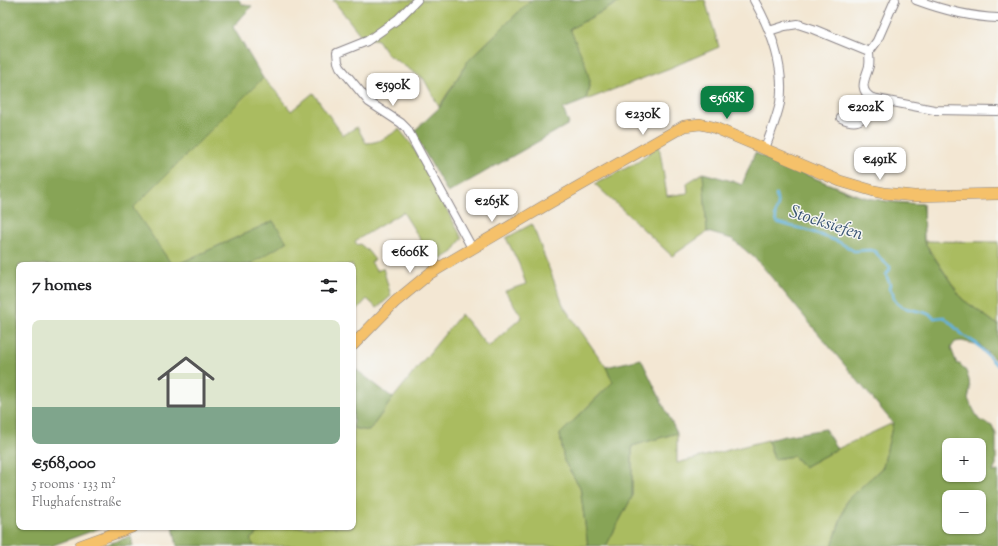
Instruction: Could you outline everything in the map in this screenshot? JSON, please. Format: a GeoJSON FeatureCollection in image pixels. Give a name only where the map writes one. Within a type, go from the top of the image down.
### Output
{"type":"FeatureCollection","features":[{"type":"Feature","properties":{"kind":"main road"},"geometry":{"type":"LineString","coordinates":[[356,342],[395,302],[417,283],[442,266],[684,126],[700,124],[709,126],[840,181],[884,193],[914,196],[998,194]]}},
{"type":"Feature","properties":{"kind":"main road"},"geometry":{"type":"LineString","coordinates":[[80,546],[124,530]]}},
{"type":"Feature","properties":{"kind":"street"},"geometry":{"type":"LineString","coordinates":[[418,0],[398,19],[367,41],[337,53],[338,62],[340,67],[369,102],[401,123],[406,129],[472,248]]}},
{"type":"Feature","properties":{"kind":"street"},"geometry":{"type":"LineString","coordinates":[[754,0],[769,31],[778,63],[781,90],[780,104],[765,149]]}},
{"type":"Feature","properties":{"kind":"street"},"geometry":{"type":"LineString","coordinates":[[895,0],[877,41],[869,52],[869,64],[863,85],[866,93],[872,98],[934,110],[998,111]]}},
{"type":"Feature","properties":{"kind":"street"},"geometry":{"type":"LineString","coordinates":[[916,0],[956,13],[971,16],[998,18]]}},
{"type":"Feature","properties":{"kind":"street"},"geometry":{"type":"LineString","coordinates":[[769,31],[792,25],[805,26],[869,52]]}},
{"type":"Feature","properties":{"kind":"street"},"geometry":{"type":"LineString","coordinates":[[841,118],[849,122],[860,121],[865,115],[872,98]]}},
{"type":"Feature","properties":{"kind":"green space"},"geometry":{"type":"Polygon","coordinates":[[[0,0],[239,0],[243,5],[252,6],[233,27],[263,78],[133,208],[170,262],[16,262],[16,530],[95,530],[51,546],[0,546],[0,0]]]}},
{"type":"Feature","properties":{"kind":"green space"},"geometry":{"type":"Polygon","coordinates":[[[333,0],[531,0],[468,61],[439,107],[424,79],[388,55],[378,40],[362,37],[333,0]]]}},
{"type":"Feature","properties":{"kind":"green space"},"geometry":{"type":"Polygon","coordinates":[[[531,0],[623,0],[570,29],[585,63],[590,81],[586,100],[563,109],[569,124],[448,193],[413,132],[440,107],[468,61],[531,0]]]}},
{"type":"Feature","properties":{"kind":"green space"},"geometry":{"type":"Polygon","coordinates":[[[623,0],[705,0],[719,47],[670,68],[586,100],[590,81],[570,29],[623,0]]]}},
{"type":"Feature","properties":{"kind":"green space"},"geometry":{"type":"Polygon","coordinates":[[[263,78],[280,96],[291,111],[313,93],[343,135],[357,127],[366,143],[371,143],[384,139],[399,129],[412,145],[462,238],[453,252],[435,263],[403,212],[355,241],[357,245],[360,244],[368,251],[375,260],[371,262],[377,271],[383,268],[391,296],[377,308],[367,299],[356,311],[356,262],[254,262],[286,242],[273,221],[183,262],[170,262],[132,208],[263,78]]]}},
{"type":"Feature","properties":{"kind":"green space"},"geometry":{"type":"Polygon","coordinates":[[[852,96],[868,101],[862,116],[854,118],[848,108],[852,96]]]}},
{"type":"Feature","properties":{"kind":"green space"},"geometry":{"type":"Polygon","coordinates":[[[659,145],[667,196],[688,193],[687,183],[703,173],[707,232],[672,256],[595,184],[638,162],[659,145]]]}},
{"type":"Feature","properties":{"kind":"green space"},"geometry":{"type":"Polygon","coordinates":[[[755,153],[783,166],[865,198],[891,202],[923,204],[924,241],[861,241],[742,185],[755,153]]]}},
{"type":"Feature","properties":{"kind":"green space"},"geometry":{"type":"Polygon","coordinates":[[[755,153],[850,193],[886,201],[923,204],[924,242],[962,299],[998,325],[998,363],[980,345],[961,341],[955,342],[951,348],[957,364],[960,364],[966,371],[969,380],[970,390],[968,399],[979,420],[992,426],[996,434],[996,465],[993,472],[998,471],[998,546],[832,546],[847,500],[883,467],[893,423],[757,260],[732,239],[707,232],[703,173],[742,185],[755,153]]]}},
{"type":"Feature","properties":{"kind":"green space"},"geometry":{"type":"Polygon","coordinates":[[[273,221],[287,242],[254,262],[183,262],[273,221]]]}},
{"type":"Feature","properties":{"kind":"green space"},"geometry":{"type":"Polygon","coordinates":[[[532,224],[564,307],[606,367],[613,382],[560,434],[564,461],[580,487],[588,546],[254,546],[250,539],[262,530],[356,530],[356,429],[369,431],[393,398],[461,314],[488,347],[522,317],[505,291],[526,284],[519,264],[506,238],[532,224]]]}},
{"type":"Feature","properties":{"kind":"green space"},"geometry":{"type":"Polygon","coordinates":[[[924,241],[998,242],[998,325],[962,299],[924,241]]]}},
{"type":"Feature","properties":{"kind":"green space"},"geometry":{"type":"Polygon","coordinates":[[[641,359],[677,433],[632,446],[632,497],[606,546],[588,546],[580,487],[564,461],[560,434],[613,382],[606,367],[641,359]]]}},
{"type":"Feature","properties":{"kind":"green space"},"geometry":{"type":"Polygon","coordinates":[[[356,369],[393,398],[369,431],[356,429],[356,369]]]}},
{"type":"Feature","properties":{"kind":"green space"},"geometry":{"type":"Polygon","coordinates":[[[893,423],[883,467],[847,500],[832,546],[606,546],[632,497],[632,446],[677,433],[677,463],[768,440],[774,459],[794,456],[804,467],[837,449],[893,423]]]}},
{"type":"Feature","properties":{"kind":"green space"},"geometry":{"type":"Polygon","coordinates":[[[825,429],[837,449],[804,467],[794,456],[774,459],[768,440],[825,429]]]}},
{"type":"Feature","properties":{"kind":"green space"},"geometry":{"type":"Polygon","coordinates":[[[174,530],[262,530],[250,539],[254,546],[177,546],[174,530]]]}},
{"type":"Feature","properties":{"kind":"green space"},"geometry":{"type":"Polygon","coordinates":[[[131,536],[133,546],[102,546],[131,536]]]}},
{"type":"Feature","properties":{"kind":"waterway","name":"Stocksiefen"},"geometry":{"type":"LineString","coordinates":[[776,195],[778,205],[775,215],[777,222],[807,230],[839,242],[854,251],[875,251],[890,267],[886,275],[890,284],[889,289],[893,293],[896,303],[905,308],[927,313],[934,318],[944,317],[964,336],[976,343],[998,367]]}}]}
